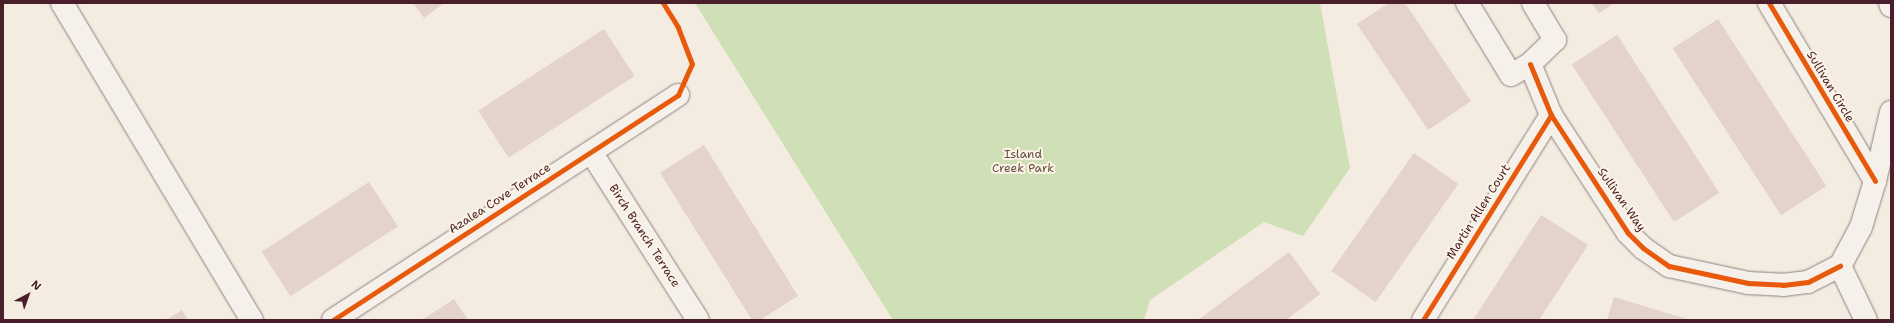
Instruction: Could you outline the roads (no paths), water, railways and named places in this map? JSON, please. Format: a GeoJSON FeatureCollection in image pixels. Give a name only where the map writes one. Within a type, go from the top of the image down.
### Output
{"type":"FeatureCollection","features":[{"type":"Feature","properties":{"kind":"street"},"geometry":{"type":"LineString","coordinates":[[62,3],[221,271],[252,320]]}},
{"type":"Feature","properties":{"kind":"street"},"geometry":{"type":"LineString","coordinates":[[1467,3],[1511,75],[1530,64],[1555,40],[1534,3]]}},
{"type":"Feature","properties":{"kind":"street","name":"Sullivan Circle"},"geometry":{"type":"LineString","coordinates":[[1768,3],[1875,181]]}},
{"type":"Feature","properties":{"kind":"street","name":"Sullivan Way"},"geometry":{"type":"LineString","coordinates":[[1530,64],[1551,114],[1628,233],[1643,248],[1669,266],[1748,283],[1783,285],[1808,282],[1840,266]]}},
{"type":"Feature","properties":{"kind":"street","name":"Azalea Cove Terrace"},"geometry":{"type":"LineString","coordinates":[[332,320],[678,95]]}},
{"type":"Feature","properties":{"kind":"street"},"geometry":{"type":"LineString","coordinates":[[1866,320],[1840,266],[1861,227],[1875,181],[1891,112]]}},
{"type":"Feature","properties":{"kind":"street","name":"Martin Allen Court"},"geometry":{"type":"LineString","coordinates":[[1423,320],[1551,114]]}},
{"type":"Feature","properties":{"kind":"street","name":"Birch Branch Terrace"},"geometry":{"type":"LineString","coordinates":[[591,152],[698,320]]}},
{"type":"Feature","properties":{"kind":"park label","name":"Island Creek Park"},"geometry":{"type":"Point","coordinates":[1023,162]}}]}
